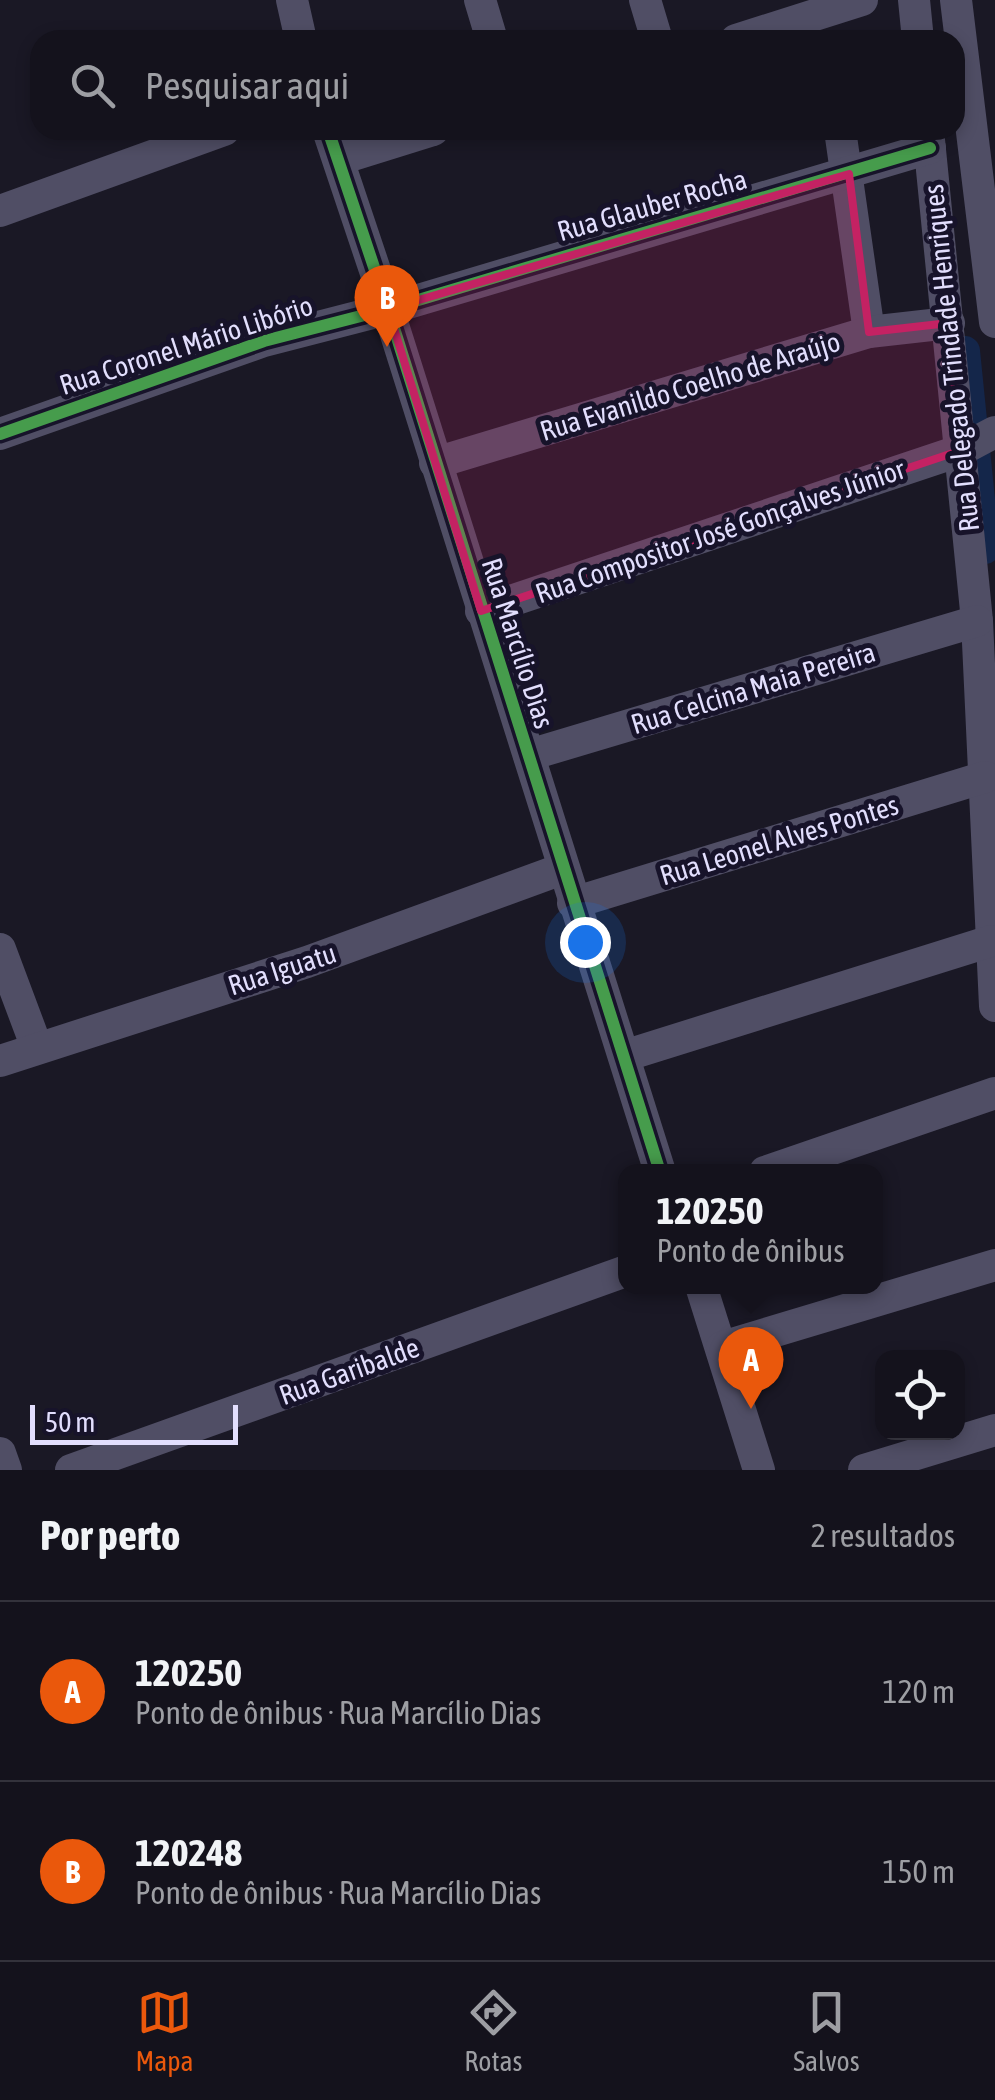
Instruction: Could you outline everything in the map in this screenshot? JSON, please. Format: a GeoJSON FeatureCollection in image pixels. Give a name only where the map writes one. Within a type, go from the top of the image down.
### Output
{"type":"FeatureCollection","features":[{"type":"Feature","properties":{"kind":"street"},"geometry":{"type":"LineString","coordinates":[[292,0],[299,30]]}},
{"type":"Feature","properties":{"kind":"street"},"geometry":{"type":"LineString","coordinates":[[480,0],[489,30]]}},
{"type":"Feature","properties":{"kind":"street"},"geometry":{"type":"LineString","coordinates":[[645,0],[653,30]]}},
{"type":"Feature","properties":{"kind":"street"},"geometry":{"type":"LineString","coordinates":[[773,30],[862,0]]}},
{"type":"Feature","properties":{"kind":"street"},"geometry":{"type":"LineString","coordinates":[[914,0],[917,30]]}},
{"type":"Feature","properties":{"kind":"street","name":"Rua Delegado Trindade Henriques"},"geometry":{"type":"LineString","coordinates":[[956,0],[960,30]]}},
{"type":"Feature","properties":{"kind":"street","name":"Rua Delegado Trindade Henriques"},"geometry":{"type":"LineString","coordinates":[[965,65],[989,237],[995,322]]}},
{"type":"Feature","properties":{"kind":"street"},"geometry":{"type":"LineString","coordinates":[[0,211],[196,140]]}},
{"type":"Feature","properties":{"kind":"street"},"geometry":{"type":"LineString","coordinates":[[334,145],[367,140]]}},
{"type":"Feature","properties":{"kind":"street"},"geometry":{"type":"LineString","coordinates":[[842,140],[869,332]]}},
{"type":"Feature","properties":{"kind":"street","name":"Rua Glauber Rocha"},"geometry":{"type":"LineString","coordinates":[[388,309],[849,174],[927,140]]}},
{"type":"Feature","properties":{"kind":"street","name":"Rua Delegado Trindade Henriques"},"geometry":{"type":"LineString","coordinates":[[929,140],[949,323],[979,440],[977,621],[995,1006]]}},
{"type":"Feature","properties":{"kind":"street","name":"Rua Marcílio Dias"},"geometry":{"type":"LineString","coordinates":[[334,145],[658,1164]]}},
{"type":"Feature","properties":{"kind":"street","name":"Rua Coronel Mário Libório"},"geometry":{"type":"LineString","coordinates":[[0,434],[264,341],[388,309]]}},
{"type":"Feature","properties":{"kind":"street","name":"Rua Evanildo Coelho de Araújo"},"geometry":{"type":"LineString","coordinates":[[434,463],[869,332],[949,323]]}},
{"type":"Feature","properties":{"kind":"street","name":"Rua Compositor José Gonçalves Júnior"},"geometry":{"type":"LineString","coordinates":[[480,611],[979,440]]}},
{"type":"Feature","properties":{"kind":"street","name":"Rua Celcina Maia Pereira"},"geometry":{"type":"LineString","coordinates":[[529,755],[977,621]]}},
{"type":"Feature","properties":{"kind":"street","name":"Rua Leonel Alves Pontes"},"geometry":{"type":"LineString","coordinates":[[573,903],[985,777]]}},
{"type":"Feature","properties":{"kind":"street","name":"Rua Iguatu"},"geometry":{"type":"LineString","coordinates":[[0,1061],[307,962],[562,868]]}},
{"type":"Feature","properties":{"kind":"street"},"geometry":{"type":"LineString","coordinates":[[624,1056],[992,941]]}},
{"type":"Feature","properties":{"kind":"street"},"geometry":{"type":"LineString","coordinates":[[0,949],[37,1048]]}},
{"type":"Feature","properties":{"kind":"street"},"geometry":{"type":"LineString","coordinates":[[789,1164],[995,1093]]}},
{"type":"Feature","properties":{"kind":"street"},"geometry":{"type":"LineString","coordinates":[[722,1347],[995,1265]]}},
{"type":"Feature","properties":{"kind":"street","name":"Rua Garibalde"},"geometry":{"type":"LineString","coordinates":[[71,1470],[618,1275]]}},
{"type":"Feature","properties":{"kind":"street"},"geometry":{"type":"LineString","coordinates":[[704,1294],[759,1470]]}},
{"type":"Feature","properties":{"kind":"street"},"geometry":{"type":"LineString","coordinates":[[864,1470],[995,1430]]}},
{"type":"Feature","properties":{"kind":"street"},"geometry":{"type":"LineString","coordinates":[[0,1454],[6,1470]]}},
{"type":"Feature","properties":{"kind":"highlighted area"},"geometry":{"type":"Polygon","coordinates":[[[849,174],[869,332],[949,323],[959,451],[481,611],[388,309],[849,174]]]}},
{"type":"Feature","properties":{"kind":"waterway"},"geometry":{"type":"LineString","coordinates":[[965,351],[985,549]]}},
{"type":"Feature","properties":{"kind":"cycle path"},"geometry":{"type":"LineString","coordinates":[[331,140],[657,1164]]}},
{"type":"Feature","properties":{"kind":"cycle path"},"geometry":{"type":"LineString","coordinates":[[0,434],[264,341],[388,309],[930,148]]}},
{"type":"Feature","properties":{"kind":"place","name":"120248"},"geometry":{"type":"Point","coordinates":[387,347]}},
{"type":"Feature","properties":{"kind":"place","name":"120250"},"geometry":{"type":"Point","coordinates":[751,1409]}}]}
